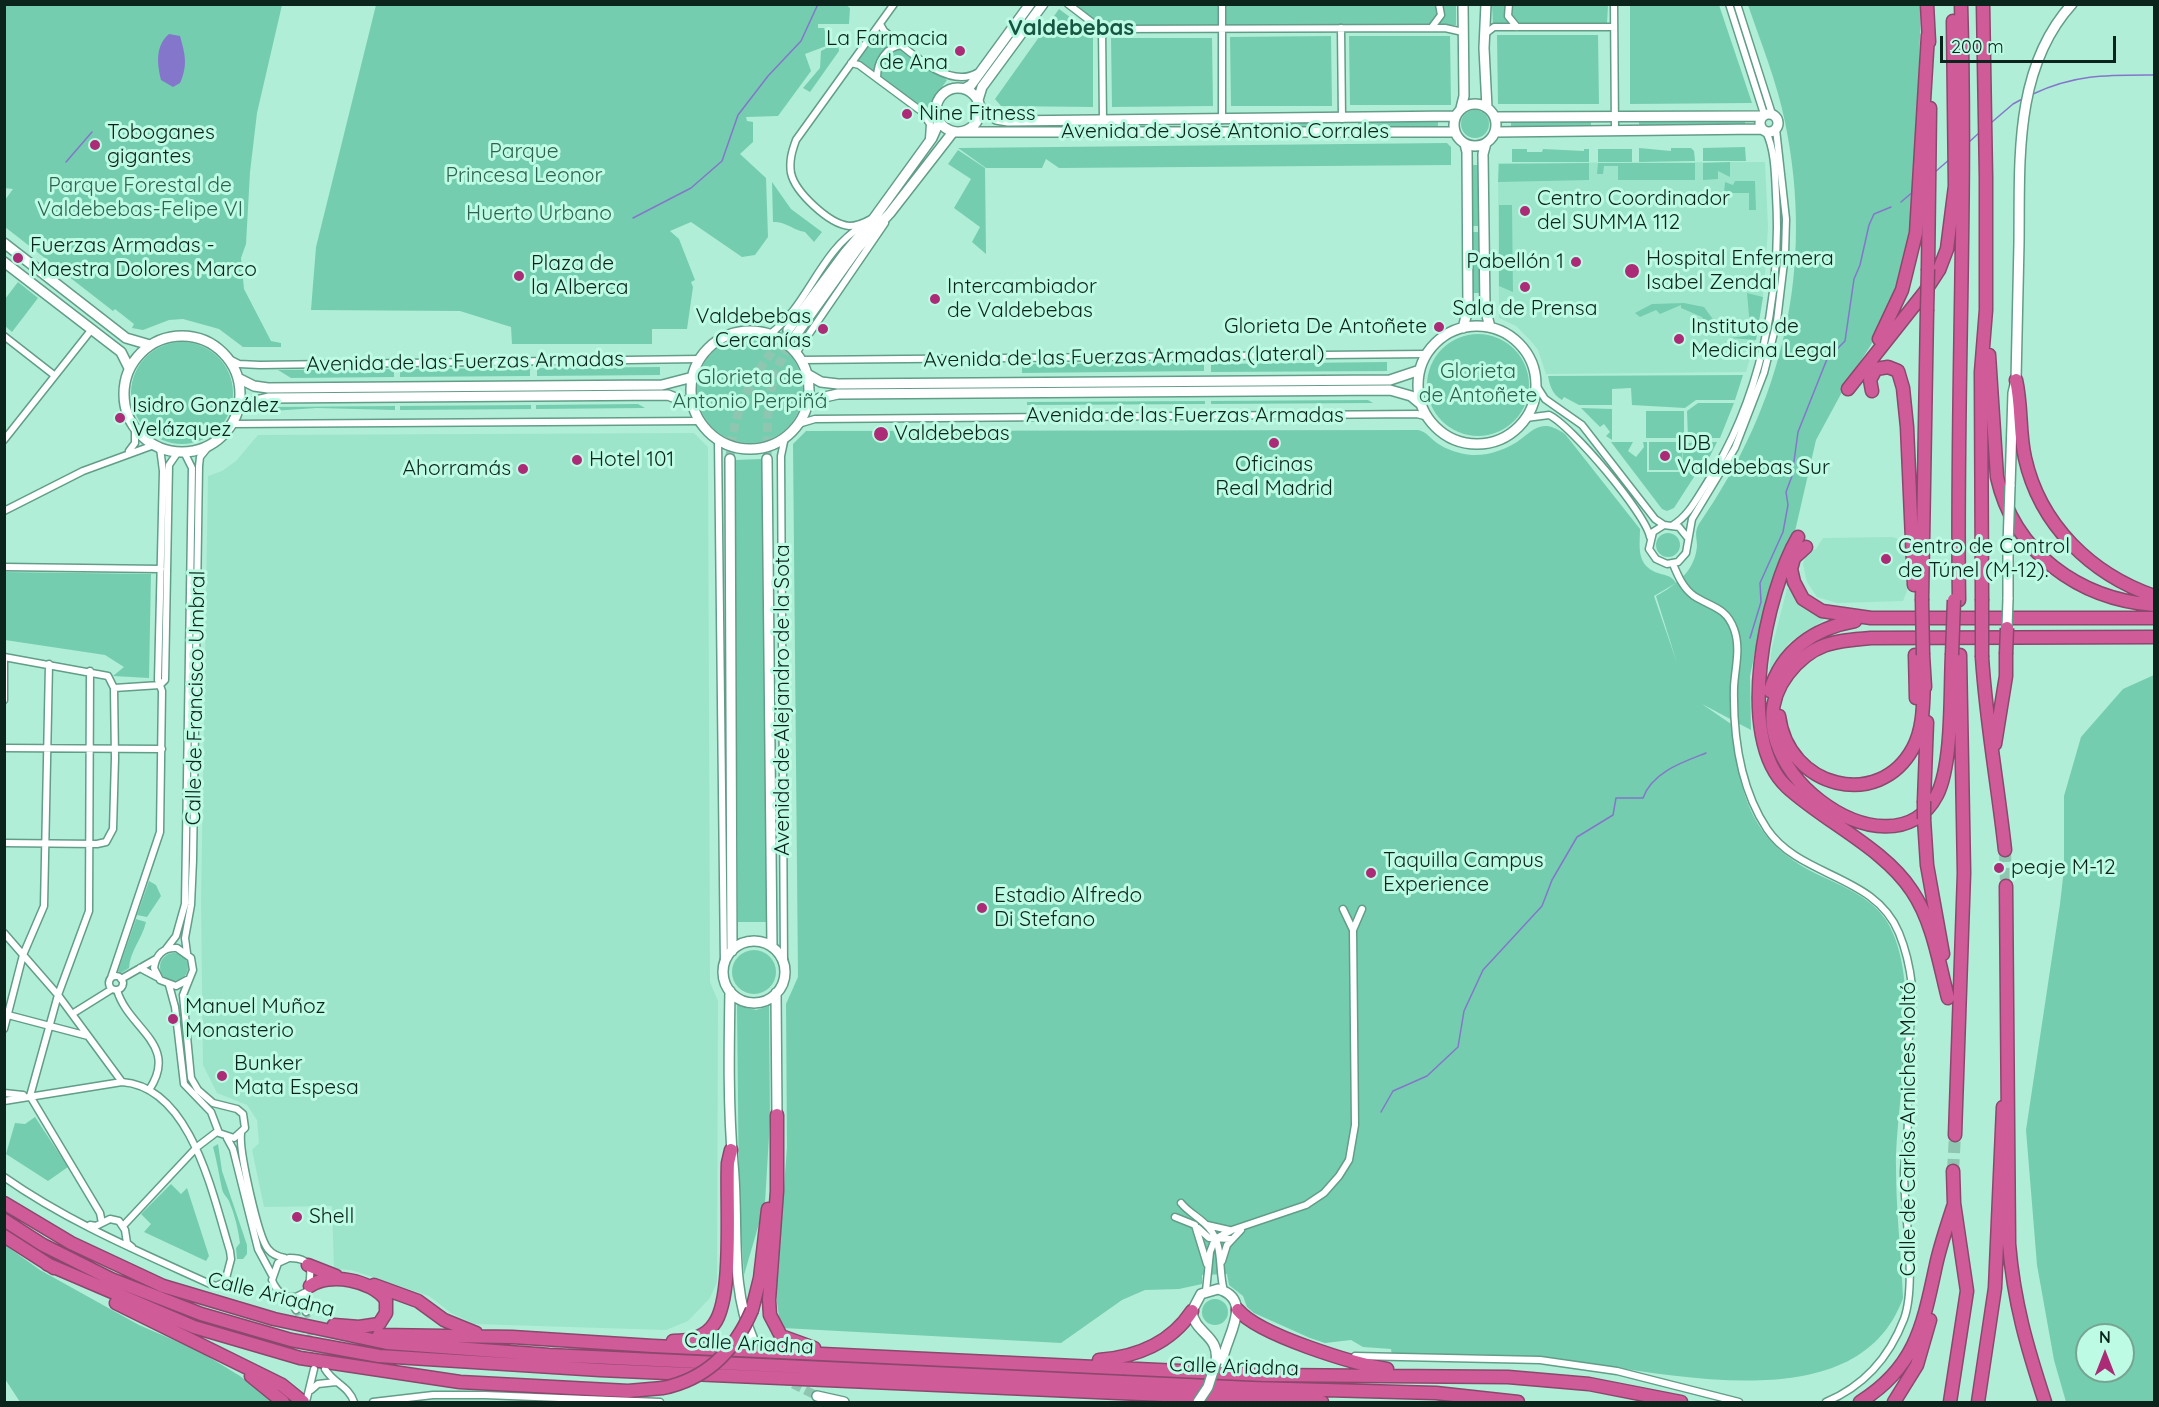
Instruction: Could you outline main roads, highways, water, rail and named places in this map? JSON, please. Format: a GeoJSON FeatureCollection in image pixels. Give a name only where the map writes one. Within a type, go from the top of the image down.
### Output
{"type":"FeatureCollection","features":[{"type":"Feature","properties":{"kind":"highway"},"geometry":{"type":"LineString","coordinates":[[1918,599],[1930,200],[1926,153],[1927,4]]}},
{"type":"Feature","properties":{"kind":"highway"},"geometry":{"type":"LineString","coordinates":[[1848,389],[1924,293],[1939,270],[1952,228],[1960,186],[1955,123],[1953,4]]}},
{"type":"Feature","properties":{"kind":"highway"},"geometry":{"type":"LineString","coordinates":[[1955,1135],[1964,873],[1956,655],[1960,186],[1964,111],[1961,4]]}},
{"type":"Feature","properties":{"kind":"highway"},"geometry":{"type":"LineString","coordinates":[[1983,4],[1986,310],[1997,477],[2001,494],[2017,526],[2043,559],[2075,583],[2121,600],[2154,605]]}},
{"type":"Feature","properties":{"kind":"highway"},"geometry":{"type":"LineString","coordinates":[[1862,369],[1902,290],[1912,255],[1926,153]]}},
{"type":"Feature","properties":{"kind":"highway"},"geometry":{"type":"LineString","coordinates":[[1986,310],[1981,372],[1982,657],[1985,707],[1994,751],[2005,850]]}},
{"type":"Feature","properties":{"kind":"highway"},"geometry":{"type":"LineString","coordinates":[[1872,392],[1870,380],[1876,369],[1888,366],[1898,371],[1903,388],[1908,436],[1918,599],[1919,655],[1912,735],[1898,761],[1878,778]]}},
{"type":"Feature","properties":{"kind":"highway"},"geometry":{"type":"LineString","coordinates":[[2016,380],[2024,457],[2046,511],[2070,543],[2094,565],[2123,583],[2154,596]]}},
{"type":"Feature","properties":{"kind":"highway"},"geometry":{"type":"LineString","coordinates":[[1957,1045],[1948,998],[1931,935],[1912,891],[1897,873],[1878,857],[1794,794],[1774,772],[1768,759],[1760,732],[1759,688],[1770,619],[1802,542],[1796,554],[1791,569],[1796,587],[1803,599],[1822,611],[1871,618],[2154,618]]}},
{"type":"Feature","properties":{"kind":"highway"},"geometry":{"type":"LineString","coordinates":[[1794,794],[1777,766],[1767,732],[1768,701],[1778,672],[1794,649],[1821,631],[1834,625],[1871,618]]}},
{"type":"Feature","properties":{"kind":"highway"},"geometry":{"type":"LineString","coordinates":[[1994,751],[2003,696],[2007,628]]}},
{"type":"Feature","properties":{"kind":"highway"},"geometry":{"type":"LineString","coordinates":[[1956,655],[1946,752],[1939,790],[1932,803],[1916,818],[1885,828],[1865,825],[1835,809],[1802,786],[1785,764],[1773,734],[1773,717],[1781,684],[1794,667],[1813,649],[1828,643],[1860,638],[2154,637]]}},
{"type":"Feature","properties":{"kind":"highway"},"geometry":{"type":"LineString","coordinates":[[1919,655],[1924,680],[1927,720],[1924,801],[1927,865],[1943,951],[1948,998]]}},
{"type":"Feature","properties":{"kind":"highway"},"geometry":{"type":"LineString","coordinates":[[1794,667],[1784,688],[1779,716],[1783,734],[1795,758],[1818,776],[1837,783],[1854,784],[1892,772],[1912,748],[1922,719],[1924,680]]}},
{"type":"Feature","properties":{"kind":"highway"},"geometry":{"type":"LineString","coordinates":[[2006,886],[2007,1076],[2010,1131],[2009,1244],[2013,1288],[2021,1331],[2047,1402]]}},
{"type":"Feature","properties":{"kind":"highway"},"geometry":{"type":"LineString","coordinates":[[1978,1402],[1995,1288],[2000,1131],[2007,1076]]}},
{"type":"Feature","properties":{"kind":"highway"},"geometry":{"type":"LineString","coordinates":[[47,1264],[194,1327],[300,1358],[460,1382],[628,1391],[663,1388],[695,1377],[719,1360],[738,1339],[752,1310],[764,1243],[777,1115],[777,1191],[769,1300],[770,1315],[776,1327],[781,1336],[789,1341],[810,1348],[901,1357]]}},
{"type":"Feature","properties":{"kind":"highway"},"geometry":{"type":"LineString","coordinates":[[591,1341],[687,1340],[702,1335],[715,1323],[725,1298],[727,1189],[731,1150]]}},
{"type":"Feature","properties":{"kind":"highway"},"geometry":{"type":"LineString","coordinates":[[1950,1402],[1967,1291],[1954,1203],[1953,1171]]}},
{"type":"Feature","properties":{"kind":"highway","name":"Calle Ariadna"},"geometry":{"type":"LineString","coordinates":[[4,1203],[32,1222],[118,1266],[210,1302],[387,1343],[549,1355],[1251,1388],[1436,1393],[1518,1402]]}},
{"type":"Feature","properties":{"kind":"highway"},"geometry":{"type":"LineString","coordinates":[[1894,1402],[1911,1377],[1922,1353],[1930,1326],[1936,1265],[1954,1203]]}},
{"type":"Feature","properties":{"kind":"highway","name":"Calle Ariadna"},"geometry":{"type":"LineString","coordinates":[[4,1220],[44,1245],[111,1279],[201,1314],[291,1340],[379,1356],[600,1370],[1322,1402]]}},
{"type":"Feature","properties":{"kind":"highway"},"geometry":{"type":"LineString","coordinates":[[4,1236],[76,1283],[282,1385],[304,1402]]}},
{"type":"Feature","properties":{"kind":"highway"},"geometry":{"type":"LineString","coordinates":[[308,1265],[402,1294],[418,1301],[462,1329],[501,1337]]}},
{"type":"Feature","properties":{"kind":"highway"},"geometry":{"type":"LineString","coordinates":[[210,1302],[346,1327],[370,1327],[379,1324],[384,1318],[386,1300],[368,1287],[332,1279],[321,1280],[308,1289]]}},
{"type":"Feature","properties":{"kind":"highway"},"geometry":{"type":"LineString","coordinates":[[1860,1402],[1886,1383],[1910,1354],[1922,1329],[1932,1294]]}},
{"type":"Feature","properties":{"kind":"highway"},"geometry":{"type":"LineString","coordinates":[[1238,1310],[1257,1323],[1292,1341],[1350,1362],[1427,1375]]}},
{"type":"Feature","properties":{"kind":"highway"},"geometry":{"type":"LineString","coordinates":[[1054,1364],[1115,1359],[1144,1350],[1174,1332],[1192,1311]]}},
{"type":"Feature","properties":{"kind":"highway"},"geometry":{"type":"LineString","coordinates":[[342,1334],[591,1341],[663,1347],[1264,1375],[1427,1375],[1553,1380],[1681,1402]]}},
{"type":"Feature","properties":{"kind":"highway"},"geometry":{"type":"LineString","coordinates":[[218,1353],[283,1402]]}},
{"type":"Feature","properties":{"kind":"waterway"},"geometry":{"type":"LineString","coordinates":[[633,218],[691,188],[722,161],[738,115],[768,76],[801,41],[818,4]]}},
{"type":"Feature","properties":{"kind":"waterway"},"geometry":{"type":"LineString","coordinates":[[2033,94],[2078,79],[2154,75]]}},
{"type":"Feature","properties":{"kind":"waterway"},"geometry":{"type":"LineString","coordinates":[[1992,122],[2024,98]]}},
{"type":"Feature","properties":{"kind":"waterway"},"geometry":{"type":"LineString","coordinates":[[66,162],[92,132]]}},
{"type":"Feature","properties":{"kind":"waterway"},"geometry":{"type":"LineString","coordinates":[[1969,142],[1979,133]]}},
{"type":"Feature","properties":{"kind":"waterway"},"geometry":{"type":"LineString","coordinates":[[1935,172],[1950,159]]}},
{"type":"Feature","properties":{"kind":"waterway"},"geometry":{"type":"LineString","coordinates":[[1901,202],[1914,191]]}},
{"type":"Feature","properties":{"kind":"waterway"},"geometry":{"type":"LineString","coordinates":[[1750,638],[1761,602],[1760,583],[1783,532],[1788,505],[1786,492],[1792,476],[1798,432],[1827,359],[1845,341],[1854,279],[1860,265],[1869,225],[1874,214],[1891,207]]}},
{"type":"Feature","properties":{"kind":"waterway"},"geometry":{"type":"LineString","coordinates":[[1381,1112],[1393,1091],[1427,1076],[1458,1047],[1464,1011],[1483,970],[1542,906],[1552,880],[1577,837],[1613,815],[1616,798],[1643,798],[1653,781],[1669,769],[1706,753]]}},
{"type":"Feature","properties":{"kind":"tunnel"},"geometry":{"type":"LineString","coordinates":[[730,459],[732,439],[741,405],[756,375],[788,330]]}},
{"type":"Feature","properties":{"kind":"tunnel"},"geometry":{"type":"LineString","coordinates":[[767,459],[768,409],[773,380],[796,335]]}},
{"type":"Feature","properties":{"kind":"tunnel"},"geometry":{"type":"LineString","coordinates":[[2005,850],[2006,886]]}},
{"type":"Feature","properties":{"kind":"tunnel"},"geometry":{"type":"LineString","coordinates":[[1953,1171],[1955,1135]]}},
{"type":"Feature","properties":{"kind":"tunnel"},"geometry":{"type":"LineString","coordinates":[[296,1310],[308,1338],[312,1361]]}},
{"type":"Feature","properties":{"kind":"tunnel"},"geometry":{"type":"LineString","coordinates":[[306,1312],[323,1363]]}},
{"type":"Feature","properties":{"kind":"tunnel"},"geometry":{"type":"LineString","coordinates":[[781,1378],[817,1396]]}},
{"type":"Feature","properties":{"kind":"place","name":"La Farmacia de Ana"},"geometry":{"type":"Point","coordinates":[960,51]}},
{"type":"Feature","properties":{"kind":"place","name":"Nine Fitness"},"geometry":{"type":"Point","coordinates":[907,114]}},
{"type":"Feature","properties":{"kind":"place","name":"Toboganes gigantes"},"geometry":{"type":"Point","coordinates":[95,145]}},
{"type":"Feature","properties":{"kind":"place","name":"Centro Coordinador del SUMMA 112"},"geometry":{"type":"Point","coordinates":[1525,211]}},
{"type":"Feature","properties":{"kind":"place","name":"Fuerzas Armadas - Maestra Dolores Marco"},"geometry":{"type":"Point","coordinates":[18,258]}},
{"type":"Feature","properties":{"kind":"place","name":"Pabellón 1"},"geometry":{"type":"Point","coordinates":[1576,262]}},
{"type":"Feature","properties":{"kind":"place","name":"Hospital Enfermera Isabel Zendal"},"geometry":{"type":"Point","coordinates":[1632,271]}},
{"type":"Feature","properties":{"kind":"place","name":"Plaza de la Alberca"},"geometry":{"type":"Point","coordinates":[519,276]}},
{"type":"Feature","properties":{"kind":"place","name":"Sala de Prensa"},"geometry":{"type":"Point","coordinates":[1525,287]}},
{"type":"Feature","properties":{"kind":"place","name":"Intercambiador de Valdebebas"},"geometry":{"type":"Point","coordinates":[935,299]}},
{"type":"Feature","properties":{"kind":"place","name":"Glorieta De Antoñete"},"geometry":{"type":"Point","coordinates":[1439,327]}},
{"type":"Feature","properties":{"kind":"place","name":"Valdebebas Cercanías"},"geometry":{"type":"Point","coordinates":[823,329]}},
{"type":"Feature","properties":{"kind":"place","name":"Instituto de Medicina Legal"},"geometry":{"type":"Point","coordinates":[1679,339]}},
{"type":"Feature","properties":{"kind":"place","name":"Isidro González Velázquez"},"geometry":{"type":"Point","coordinates":[120,418]}},
{"type":"Feature","properties":{"kind":"place","name":"Valdebebas"},"geometry":{"type":"Point","coordinates":[881,434]}},
{"type":"Feature","properties":{"kind":"place","name":"Oficinas Real Madrid"},"geometry":{"type":"Point","coordinates":[1274,443]}},
{"type":"Feature","properties":{"kind":"place","name":"IDB Valdebebas Sur"},"geometry":{"type":"Point","coordinates":[1665,456]}},
{"type":"Feature","properties":{"kind":"place","name":"Hotel 101"},"geometry":{"type":"Point","coordinates":[577,460]}},
{"type":"Feature","properties":{"kind":"place","name":"Ahorramás"},"geometry":{"type":"Point","coordinates":[523,469]}},
{"type":"Feature","properties":{"kind":"place","name":"Centro de Control de Túnel (M-12)."},"geometry":{"type":"Point","coordinates":[1886,559]}},
{"type":"Feature","properties":{"kind":"place","name":"peaje M-12"},"geometry":{"type":"Point","coordinates":[1999,868]}},
{"type":"Feature","properties":{"kind":"place","name":"Taquilla Campus Experience"},"geometry":{"type":"Point","coordinates":[1371,873]}},
{"type":"Feature","properties":{"kind":"place","name":"Estadio Alfredo Di Stefano"},"geometry":{"type":"Point","coordinates":[982,908]}},
{"type":"Feature","properties":{"kind":"place","name":"Manuel Muñoz Monasterio"},"geometry":{"type":"Point","coordinates":[173,1019]}},
{"type":"Feature","properties":{"kind":"place","name":"Bunker Mata Espesa"},"geometry":{"type":"Point","coordinates":[222,1076]}},
{"type":"Feature","properties":{"kind":"place","name":"Shell"},"geometry":{"type":"Point","coordinates":[297,1217]}},
{"type":"Feature","properties":{"kind":"district","name":"Valdebebas"},"geometry":{"type":"Point","coordinates":[1071,28]}},
{"type":"Feature","properties":{"kind":"park label","name":"Parque Princesa Leonor"},"geometry":{"type":"Point","coordinates":[524,164]}},
{"type":"Feature","properties":{"kind":"park label","name":"Parque Forestal de Valdebebas-Felipe VI"},"geometry":{"type":"Point","coordinates":[140,198]}},
{"type":"Feature","properties":{"kind":"park label","name":"Huerto Urbano"},"geometry":{"type":"Point","coordinates":[539,214]}},
{"type":"Feature","properties":{"kind":"park label","name":"Glorieta de Antoñete"},"geometry":{"type":"Point","coordinates":[1478,384]}},
{"type":"Feature","properties":{"kind":"park label","name":"Glorieta de Antonio Perpiñá"},"geometry":{"type":"Point","coordinates":[750,390]}}]}
